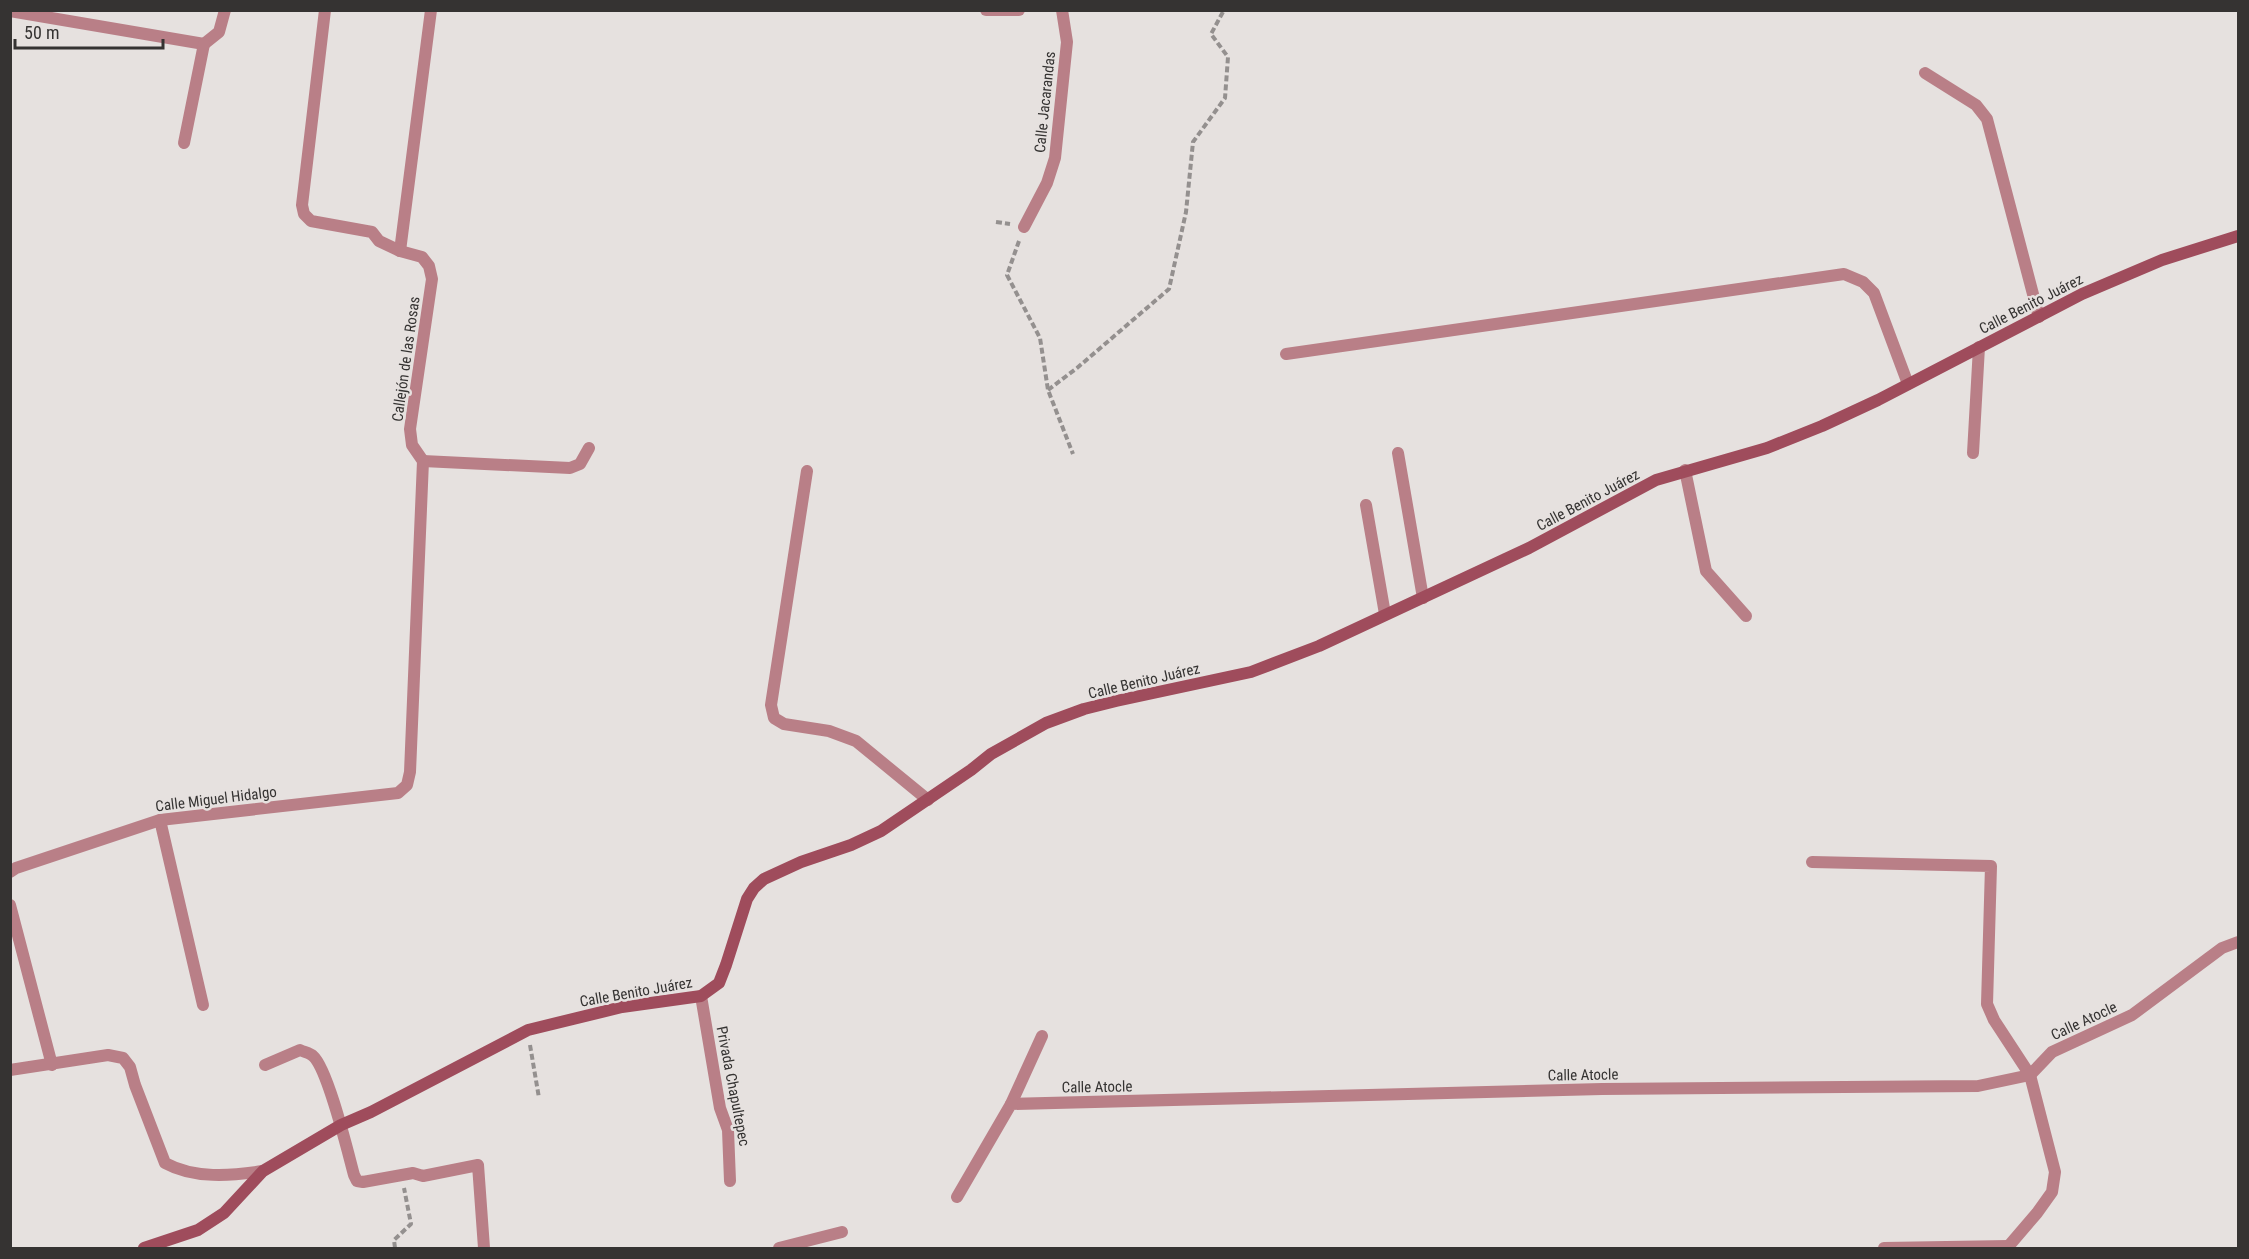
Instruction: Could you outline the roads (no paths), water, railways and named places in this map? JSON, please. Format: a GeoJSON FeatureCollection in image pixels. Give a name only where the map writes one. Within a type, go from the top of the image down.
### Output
{"type":"FeatureCollection","features":[{"type":"Feature","properties":{"kind":"street"},"geometry":{"type":"LineString","coordinates":[[97,24],[100,10]]}},
{"type":"Feature","properties":{"kind":"street"},"geometry":{"type":"LineString","coordinates":[[184,143],[204,44],[219,32],[225,10]]}},
{"type":"Feature","properties":{"kind":"street","name":"Callejón de las Rosas"},"geometry":{"type":"LineString","coordinates":[[325,10],[302,205],[304,214],[311,220],[372,232],[379,241],[400,251],[422,257],[429,266],[432,279],[410,429],[412,445],[423,461],[410,772],[407,785],[398,793]]}},
{"type":"Feature","properties":{"kind":"street"},"geometry":{"type":"LineString","coordinates":[[400,251],[431,10]]}},
{"type":"Feature","properties":{"kind":"street"},"geometry":{"type":"LineString","coordinates":[[986,10],[1019,10]]}},
{"type":"Feature","properties":{"kind":"street","name":"Calle Jacarandas"},"geometry":{"type":"LineString","coordinates":[[1024,227],[1047,183],[1054,158],[1067,42],[1062,10]]}},
{"type":"Feature","properties":{"kind":"street"},"geometry":{"type":"LineString","coordinates":[[10,11],[204,44]]}},
{"type":"Feature","properties":{"kind":"street"},"geometry":{"type":"LineString","coordinates":[[1925,73],[1976,105],[1987,119],[2039,317]]}},
{"type":"Feature","properties":{"kind":"street","name":"Calle Benito Juárez"},"geometry":{"type":"LineString","coordinates":[[144,1248],[198,1230],[224,1213],[263,1172],[341,1125],[371,1112],[528,1030],[622,1007],[701,996],[718,982],[726,965],[747,899],[764,879],[801,862],[866,839],[928,800],[991,754],[1046,723],[1084,709],[1116,701],[1251,672],[1319,646],[1529,548],[1656,480],[1767,448],[1853,413],[2082,294],[2162,260],[2238,236]]}},
{"type":"Feature","properties":{"kind":"street"},"geometry":{"type":"LineString","coordinates":[[1286,354],[1844,274],[1863,282],[1874,293],[1908,384]]}},
{"type":"Feature","properties":{"kind":"street"},"geometry":{"type":"LineString","coordinates":[[1973,453],[1979,347]]}},
{"type":"Feature","properties":{"kind":"street"},"geometry":{"type":"LineString","coordinates":[[423,461],[570,468],[580,464],[589,448]]}},
{"type":"Feature","properties":{"kind":"street"},"geometry":{"type":"LineString","coordinates":[[1398,453],[1423,598]]}},
{"type":"Feature","properties":{"kind":"street"},"geometry":{"type":"LineString","coordinates":[[807,471],[771,705],[774,718],[784,724],[829,731],[856,741],[928,800]]}},
{"type":"Feature","properties":{"kind":"street"},"geometry":{"type":"LineString","coordinates":[[1685,471],[1706,571],[1746,616]]}},
{"type":"Feature","properties":{"kind":"street"},"geometry":{"type":"LineString","coordinates":[[1366,505],[1385,614]]}},
{"type":"Feature","properties":{"kind":"street","name":"Calle Miguel Hidalgo"},"geometry":{"type":"LineString","coordinates":[[10,872],[16,868],[160,820],[398,793]]}},
{"type":"Feature","properties":{"kind":"street"},"geometry":{"type":"LineString","coordinates":[[160,820],[203,1005]]}},
{"type":"Feature","properties":{"kind":"street"},"geometry":{"type":"LineString","coordinates":[[1812,862],[1991,866],[1987,1004],[1994,1020],[2030,1075],[2055,1172],[2052,1192],[2008,1247],[1884,1248]]}},
{"type":"Feature","properties":{"kind":"street"},"geometry":{"type":"LineString","coordinates":[[10,905],[52,1065]]}},
{"type":"Feature","properties":{"kind":"street","name":"Calle Atocle"},"geometry":{"type":"LineString","coordinates":[[1011,1104],[1602,1089],[1978,1086],[2030,1075],[2052,1052],[2132,1015],[2222,948],[2238,942]]}},
{"type":"Feature","properties":{"kind":"street","name":"Privada Chapultepec"},"geometry":{"type":"LineString","coordinates":[[701,996],[720,1108],[728,1130],[730,1181]]}},
{"type":"Feature","properties":{"kind":"street"},"geometry":{"type":"LineString","coordinates":[[957,1197],[1011,1104],[1042,1036]]}},
{"type":"Feature","properties":{"kind":"street"},"geometry":{"type":"LineString","coordinates":[[265,1065],[300,1050],[313,1056],[321,1068],[357,1181],[363,1182],[413,1173],[423,1176],[478,1165],[484,1248]]}},
{"type":"Feature","properties":{"kind":"street"},"geometry":{"type":"LineString","coordinates":[[10,1070],[108,1055],[123,1058],[130,1067],[165,1163],[179,1171],[232,1176],[263,1172]]}},
{"type":"Feature","properties":{"kind":"street"},"geometry":{"type":"LineString","coordinates":[[779,1248],[842,1232]]}}]}
